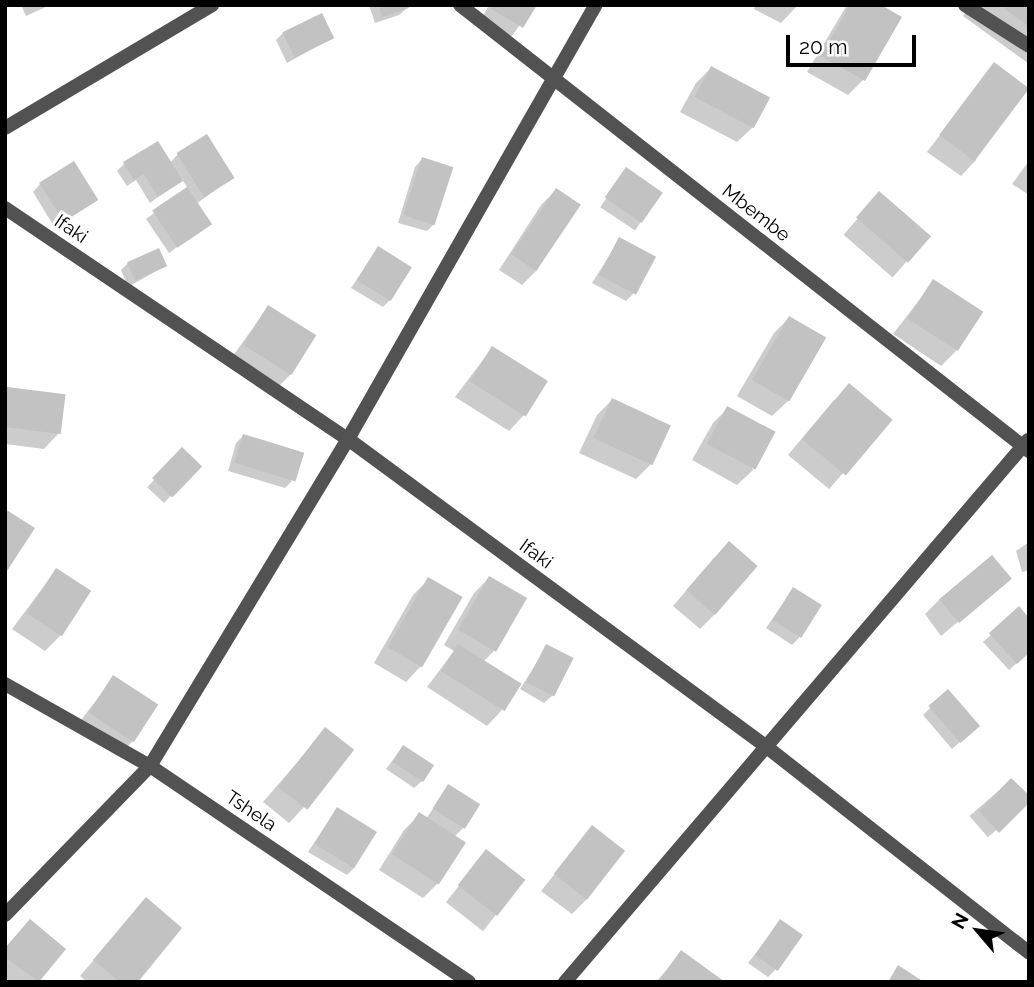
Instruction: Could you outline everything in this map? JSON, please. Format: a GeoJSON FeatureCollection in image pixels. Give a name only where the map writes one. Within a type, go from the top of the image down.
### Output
{"type":"FeatureCollection","features":[{"type":"Feature","properties":{"kind":"street"},"geometry":{"type":"LineString","coordinates":[[5,128],[212,5]]}},
{"type":"Feature","properties":{"kind":"street","name":"Mbembe"},"geometry":{"type":"LineString","coordinates":[[460,5],[1027,446]]}},
{"type":"Feature","properties":{"kind":"street"},"geometry":{"type":"LineString","coordinates":[[5,915],[150,766],[348,439],[551,77],[596,5]]}},
{"type":"Feature","properties":{"kind":"street"},"geometry":{"type":"LineString","coordinates":[[965,5],[1029,46]]}},
{"type":"Feature","properties":{"kind":"street","name":"Ifaki"},"geometry":{"type":"LineString","coordinates":[[5,208],[348,439],[768,748],[1029,953]]}},
{"type":"Feature","properties":{"kind":"street"},"geometry":{"type":"LineString","coordinates":[[565,982],[1027,446]]}},
{"type":"Feature","properties":{"kind":"street","name":"Tshela"},"geometry":{"type":"LineString","coordinates":[[5,684],[150,766],[469,982]]}},
{"type":"Feature","properties":{"kind":"building"},"geometry":{"type":"Polygon","coordinates":[[[379,5],[408,5],[409,8],[382,17],[379,5]]]}},
{"type":"Feature","properties":{"kind":"building"},"geometry":{"type":"Polygon","coordinates":[[[494,5],[537,5],[523,28],[491,9],[494,5]]]}},
{"type":"Feature","properties":{"kind":"building"},"geometry":{"type":"Polygon","coordinates":[[[850,5],[881,5],[902,17],[865,81],[821,56],[850,5]]]}},
{"type":"Feature","properties":{"kind":"building"},"geometry":{"type":"Polygon","coordinates":[[[1000,5],[1029,5],[1029,27],[1000,5]]]}},
{"type":"Feature","properties":{"kind":"building"},"geometry":{"type":"Polygon","coordinates":[[[322,13],[334,38],[295,57],[282,32],[322,13]]]}},
{"type":"Feature","properties":{"kind":"building"},"geometry":{"type":"Polygon","coordinates":[[[994,62],[1029,89],[974,161],[939,135],[994,62]]]}},
{"type":"Feature","properties":{"kind":"building"},"geometry":{"type":"Polygon","coordinates":[[[711,66],[770,97],[754,128],[695,97],[711,66]]]}},
{"type":"Feature","properties":{"kind":"building"},"geometry":{"type":"Polygon","coordinates":[[[207,134],[235,178],[204,197],[176,153],[207,134]]]}},
{"type":"Feature","properties":{"kind":"building"},"geometry":{"type":"Polygon","coordinates":[[[158,141],[183,181],[158,197],[144,174],[134,180],[123,162],[158,141]]]}},
{"type":"Feature","properties":{"kind":"building"},"geometry":{"type":"Polygon","coordinates":[[[422,157],[453,167],[435,225],[403,215],[422,157]]]}},
{"type":"Feature","properties":{"kind":"building"},"geometry":{"type":"Polygon","coordinates":[[[74,161],[98,200],[64,222],[39,183],[74,161]]]}},
{"type":"Feature","properties":{"kind":"building"},"geometry":{"type":"Polygon","coordinates":[[[626,167],[663,193],[642,223],[605,197],[626,167]]]}},
{"type":"Feature","properties":{"kind":"building"},"geometry":{"type":"Polygon","coordinates":[[[187,187],[212,224],[177,248],[152,210],[187,187]]]}},
{"type":"Feature","properties":{"kind":"building"},"geometry":{"type":"Polygon","coordinates":[[[556,188],[581,205],[536,271],[511,254],[556,188]]]}},
{"type":"Feature","properties":{"kind":"building"},"geometry":{"type":"Polygon","coordinates":[[[879,191],[931,236],[908,263],[856,217],[879,191]]]}},
{"type":"Feature","properties":{"kind":"building"},"geometry":{"type":"Polygon","coordinates":[[[619,237],[656,257],[636,295],[599,275],[619,237]]]}},
{"type":"Feature","properties":{"kind":"building"},"geometry":{"type":"Polygon","coordinates":[[[378,246],[412,267],[391,301],[357,280],[378,246]]]}},
{"type":"Feature","properties":{"kind":"building"},"geometry":{"type":"Polygon","coordinates":[[[159,248],[167,266],[135,281],[127,262],[159,248]]]}},
{"type":"Feature","properties":{"kind":"building"},"geometry":{"type":"Polygon","coordinates":[[[933,279],[983,312],[958,351],[907,318],[933,279]]]}},
{"type":"Feature","properties":{"kind":"building"},"geometry":{"type":"Polygon","coordinates":[[[268,305],[316,335],[291,375],[243,345],[268,305]]]}},
{"type":"Feature","properties":{"kind":"building"},"geometry":{"type":"Polygon","coordinates":[[[789,316],[826,337],[789,402],[752,380],[789,316]]]}},
{"type":"Feature","properties":{"kind":"building"},"geometry":{"type":"Polygon","coordinates":[[[492,346],[548,381],[526,417],[470,382],[492,346]]]}},
{"type":"Feature","properties":{"kind":"building"},"geometry":{"type":"Polygon","coordinates":[[[849,383],[893,420],[846,476],[802,439],[849,383]]]}},
{"type":"Feature","properties":{"kind":"building"},"geometry":{"type":"Polygon","coordinates":[[[7,387],[66,394],[61,434],[5,427],[7,387]]]}},
{"type":"Feature","properties":{"kind":"building"},"geometry":{"type":"Polygon","coordinates":[[[612,398],[671,425],[652,465],[593,438],[612,398]]]}},
{"type":"Feature","properties":{"kind":"building"},"geometry":{"type":"Polygon","coordinates":[[[727,406],[776,432],[755,470],[707,444],[727,406]]]}},
{"type":"Feature","properties":{"kind":"building"},"geometry":{"type":"Polygon","coordinates":[[[243,434],[304,453],[295,481],[234,463],[243,434]]]}},
{"type":"Feature","properties":{"kind":"building"},"geometry":{"type":"Polygon","coordinates":[[[182,447],[202,466],[172,497],[152,478],[182,447]]]}},
{"type":"Feature","properties":{"kind":"building"},"geometry":{"type":"Polygon","coordinates":[[[5,509],[35,528],[5,574],[5,509]]]}},
{"type":"Feature","properties":{"kind":"building"},"geometry":{"type":"Polygon","coordinates":[[[729,541],[758,566],[715,615],[686,590],[729,541]]]}},
{"type":"Feature","properties":{"kind":"building"},"geometry":{"type":"Polygon","coordinates":[[[992,555],[1012,579],[959,623],[939,599],[992,555]]]}},
{"type":"Feature","properties":{"kind":"building"},"geometry":{"type":"Polygon","coordinates":[[[56,568],[91,591],[62,636],[27,613],[56,568]]]}},
{"type":"Feature","properties":{"kind":"building"},"geometry":{"type":"Polygon","coordinates":[[[489,576],[527,598],[496,652],[458,630],[489,576]]]}},
{"type":"Feature","properties":{"kind":"building"},"geometry":{"type":"Polygon","coordinates":[[[428,577],[463,597],[422,667],[388,647],[428,577]]]}},
{"type":"Feature","properties":{"kind":"building"},"geometry":{"type":"Polygon","coordinates":[[[793,587],[822,605],[801,638],[772,620],[793,587]]]}},
{"type":"Feature","properties":{"kind":"building"},"geometry":{"type":"Polygon","coordinates":[[[1019,606],[1029,618],[1029,653],[1017,664],[989,633],[1019,606]]]}},
{"type":"Feature","properties":{"kind":"building"},"geometry":{"type":"Polygon","coordinates":[[[458,644],[522,684],[505,711],[441,671],[458,644]]]}},
{"type":"Feature","properties":{"kind":"building"},"geometry":{"type":"Polygon","coordinates":[[[546,644],[574,658],[554,696],[526,682],[546,644]]]}},
{"type":"Feature","properties":{"kind":"building"},"geometry":{"type":"Polygon","coordinates":[[[113,675],[158,704],[134,742],[88,713],[113,675]]]}},
{"type":"Feature","properties":{"kind":"building"},"geometry":{"type":"Polygon","coordinates":[[[948,689],[980,726],[961,743],[928,706],[948,689]]]}},
{"type":"Feature","properties":{"kind":"building"},"geometry":{"type":"Polygon","coordinates":[[[325,727],[354,750],[307,810],[278,787],[325,727]]]}},
{"type":"Feature","properties":{"kind":"building"},"geometry":{"type":"Polygon","coordinates":[[[403,745],[434,765],[423,782],[392,762],[403,745]]]}},
{"type":"Feature","properties":{"kind":"building"},"geometry":{"type":"Polygon","coordinates":[[[1011,778],[1029,795],[1029,803],[999,833],[979,811],[1011,778]]]}},
{"type":"Feature","properties":{"kind":"building"},"geometry":{"type":"Polygon","coordinates":[[[448,784],[480,804],[465,829],[433,809],[448,784]]]}},
{"type":"Feature","properties":{"kind":"building"},"geometry":{"type":"Polygon","coordinates":[[[337,807],[377,832],[354,868],[314,843],[337,807]]]}},
{"type":"Feature","properties":{"kind":"building"},"geometry":{"type":"Polygon","coordinates":[[[419,812],[466,842],[439,884],[392,854],[419,812]]]}},
{"type":"Feature","properties":{"kind":"building"},"geometry":{"type":"Polygon","coordinates":[[[592,825],[625,851],[587,900],[554,874],[592,825]]]}},
{"type":"Feature","properties":{"kind":"building"},"geometry":{"type":"Polygon","coordinates":[[[486,849],[525,880],[497,916],[458,885],[486,849]]]}},
{"type":"Feature","properties":{"kind":"building"},"geometry":{"type":"Polygon","coordinates":[[[146,897],[182,928],[138,982],[120,982],[93,960],[146,897]]]}},
{"type":"Feature","properties":{"kind":"building"},"geometry":{"type":"Polygon","coordinates":[[[30,919],[66,949],[39,982],[5,957],[5,948],[30,919]]]}},
{"type":"Feature","properties":{"kind":"building"},"geometry":{"type":"Polygon","coordinates":[[[780,919],[803,935],[778,971],[755,955],[780,919]]]}},
{"type":"Feature","properties":{"kind":"building"},"geometry":{"type":"Polygon","coordinates":[[[681,950],[725,982],[658,982],[681,950]]]}},
{"type":"Feature","properties":{"kind":"building"},"geometry":{"type":"Polygon","coordinates":[[[898,965],[924,982],[888,982],[898,965]]]}}]}
